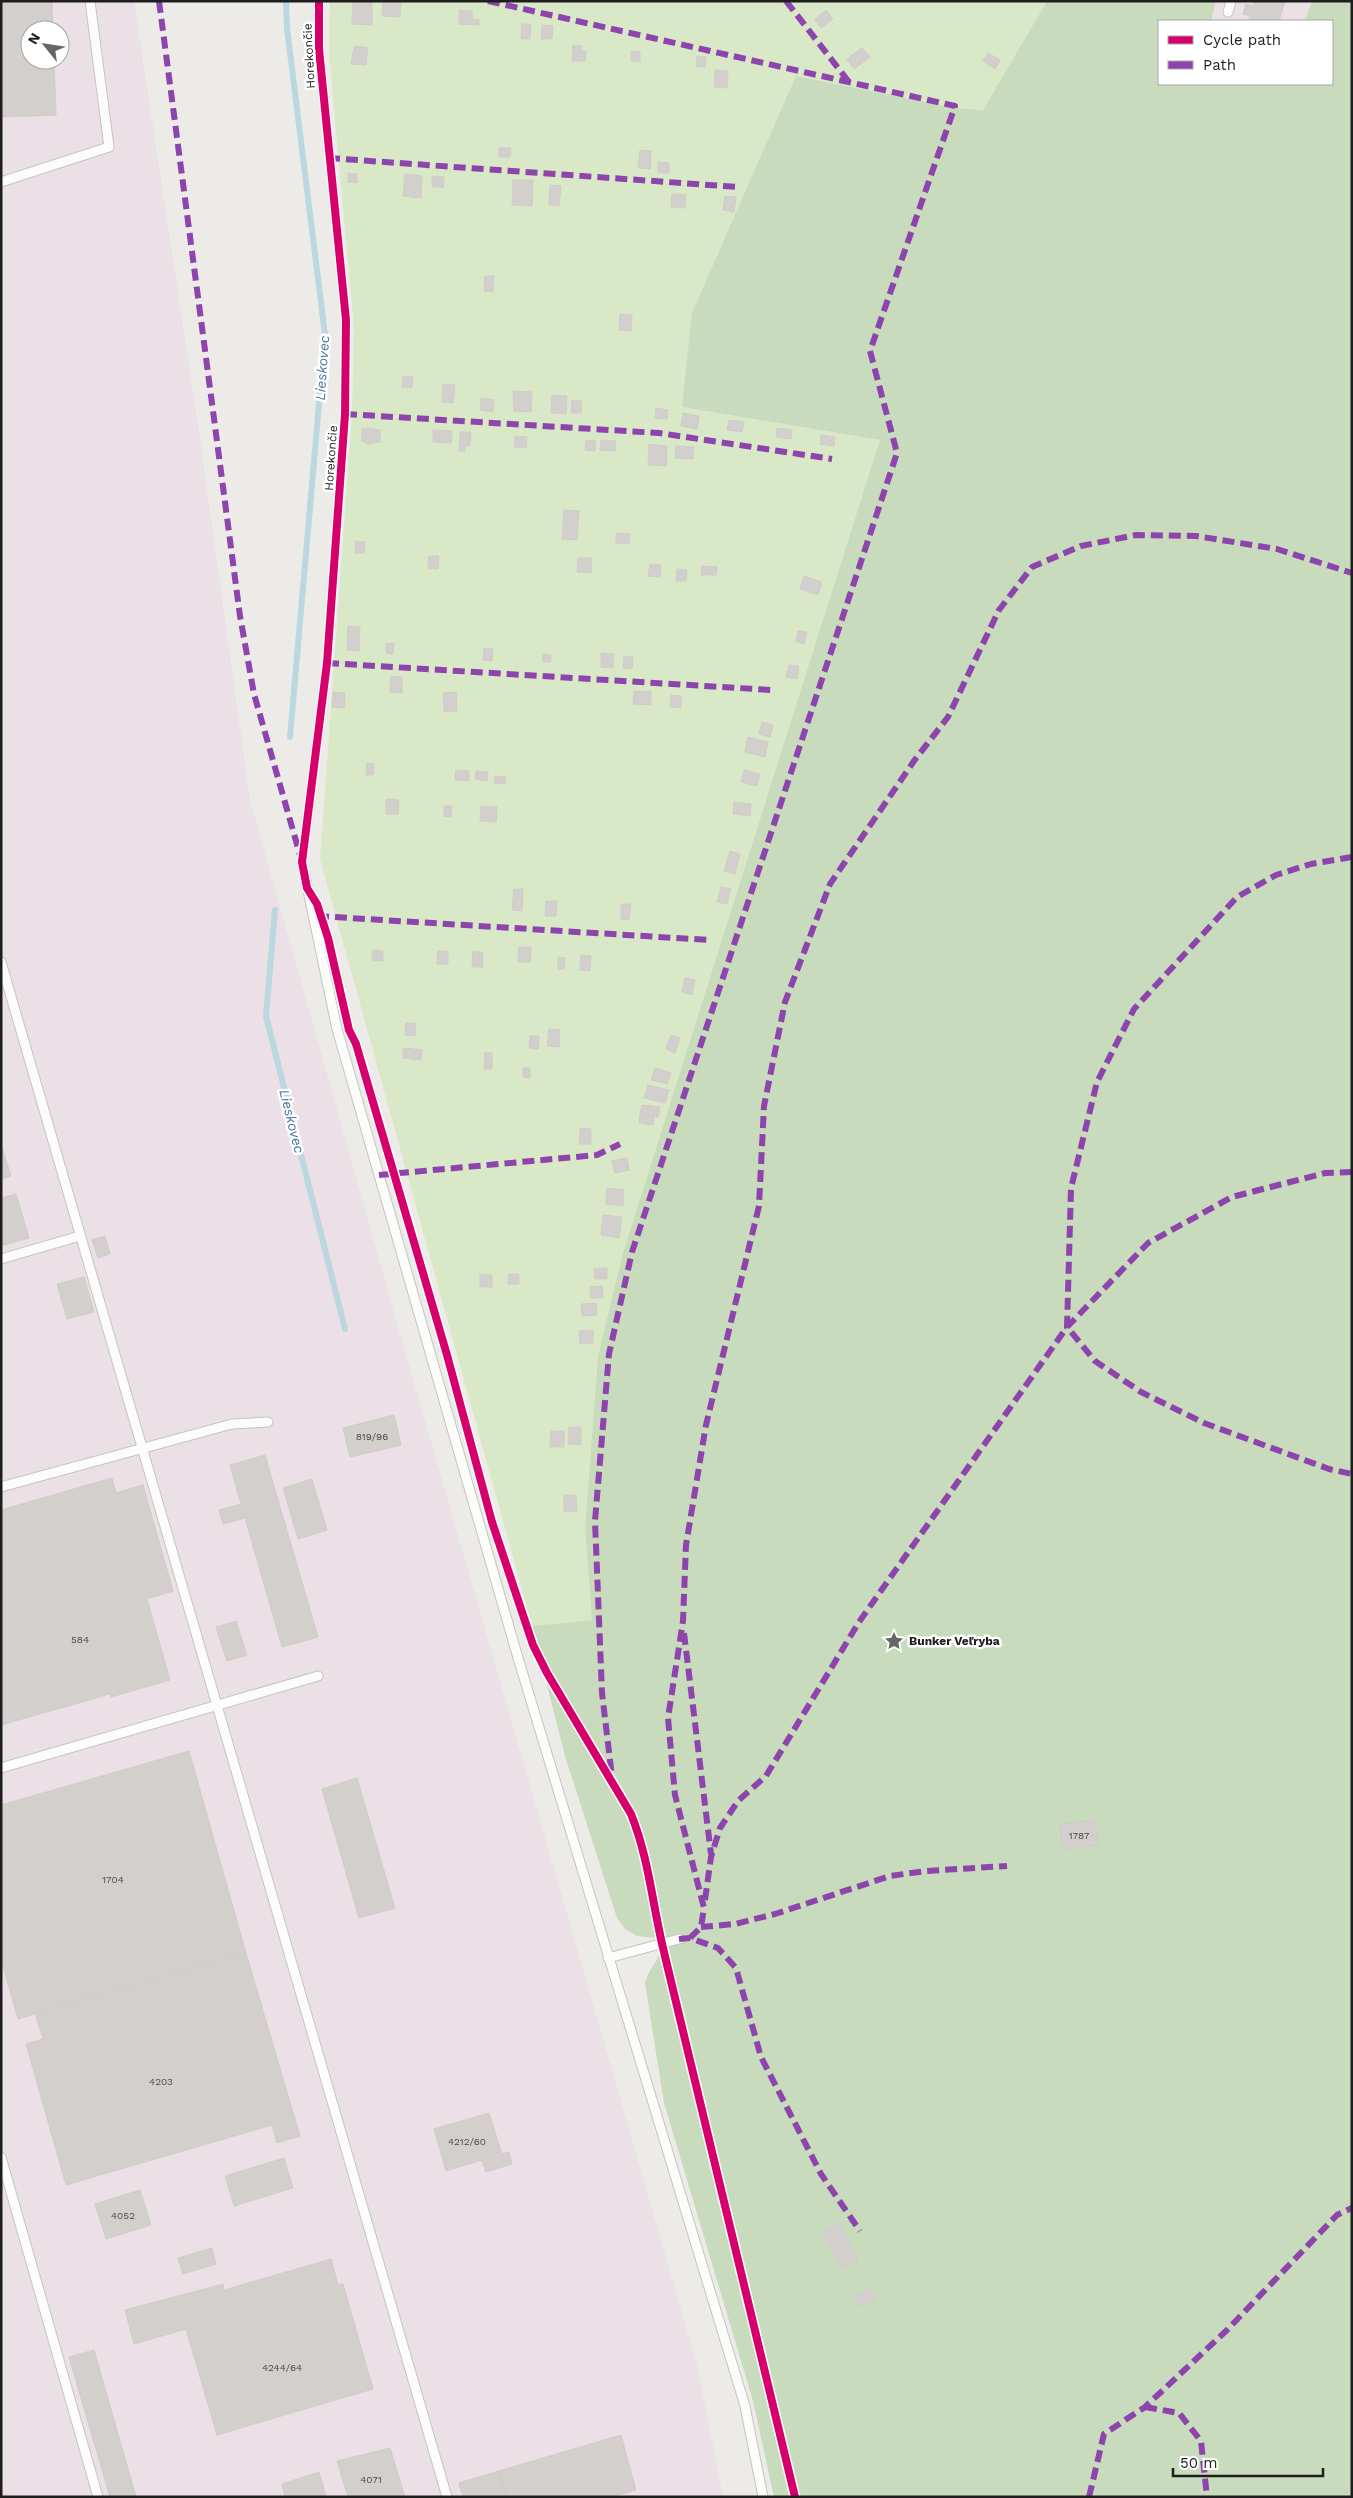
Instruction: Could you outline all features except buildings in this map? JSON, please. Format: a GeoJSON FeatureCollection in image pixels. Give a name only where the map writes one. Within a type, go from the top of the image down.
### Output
{"type":"FeatureCollection","features":[{"type":"Feature","properties":{"kind":"lane"},"geometry":{"type":"LineString","coordinates":[[1,182],[109,147],[90,1]]}},
{"type":"Feature","properties":{"kind":"lane","name":"Horekončie"},"geometry":{"type":"LineString","coordinates":[[320,1],[319,59],[346,329],[345,414],[319,737],[302,862],[337,1029],[515,1648],[745,2406],[762,2497]]}},
{"type":"Feature","properties":{"kind":"lane"},"geometry":{"type":"LineString","coordinates":[[1228,12],[1231,1]]}},
{"type":"Feature","properties":{"kind":"lane"},"geometry":{"type":"LineString","coordinates":[[1,962],[447,2497]]}},
{"type":"Feature","properties":{"kind":"lane"},"geometry":{"type":"LineString","coordinates":[[1,1259],[80,1236]]}},
{"type":"Feature","properties":{"kind":"lane"},"geometry":{"type":"LineString","coordinates":[[1,1487],[141,1447],[232,1424],[268,1422]]}},
{"type":"Feature","properties":{"kind":"lane"},"geometry":{"type":"LineString","coordinates":[[1,1768],[318,1676]]}},
{"type":"Feature","properties":{"kind":"lane"},"geometry":{"type":"LineString","coordinates":[[608,1958],[679,1940]]}},
{"type":"Feature","properties":{"kind":"lane"},"geometry":{"type":"LineString","coordinates":[[1,2157],[98,2497]]}},
{"type":"Feature","properties":{"kind":"shaded area"},"geometry":{"type":"Polygon","coordinates":[[[1,1],[134,1],[198,425],[250,800],[406,1355],[697,2365],[723,2497],[1,2497],[1,1]]]}},
{"type":"Feature","properties":{"kind":"shaded area"},"geometry":{"type":"Polygon","coordinates":[[[1216,1],[1312,1],[1305,20],[1211,20],[1216,1]]]}},
{"type":"Feature","properties":{"kind":"green space"},"geometry":{"type":"Polygon","coordinates":[[[330,1],[1047,1],[983,110],[954,108],[682,407],[881,440],[622,1256],[598,1356],[585,1528],[592,1620],[532,1626],[320,859],[352,414],[354,327],[329,54],[330,1]]]}},
{"type":"Feature","properties":{"kind":"green space"},"geometry":{"type":"Polygon","coordinates":[[[1047,1],[1216,1],[1211,20],[1158,20],[1158,85],[1333,85],[1333,20],[1305,20],[1312,1],[1352,1],[1352,2497],[774,2497],[753,2401],[664,2103],[645,1983],[658,1957],[658,1938],[637,1936],[625,1929],[617,1918],[565,1756],[532,1626],[592,1620],[585,1528],[598,1356],[622,1256],[880,440],[682,407],[692,313],[796,76],[954,108],[983,110],[1047,1]]]}},
{"type":"Feature","properties":{"kind":"waterway","name":"Lieskovec"},"geometry":{"type":"LineString","coordinates":[[286,1],[287,28],[325,335],[290,737]]}},
{"type":"Feature","properties":{"kind":"waterway","name":"Lieskovec"},"geometry":{"type":"LineString","coordinates":[[275,910],[266,1016],[345,1329]]}},
{"type":"Feature","properties":{"kind":"marked path"},"geometry":{"type":"LineString","coordinates":[[159,1],[240,616],[254,694],[300,855]]}},
{"type":"Feature","properties":{"kind":"marked path"},"geometry":{"type":"LineString","coordinates":[[488,1],[955,106],[870,351],[897,453],[632,1252],[609,1354],[595,1521],[602,1693],[612,1777]]}},
{"type":"Feature","properties":{"kind":"marked path"},"geometry":{"type":"LineString","coordinates":[[786,1],[849,82]]}},
{"type":"Feature","properties":{"kind":"marked path"},"geometry":{"type":"LineString","coordinates":[[328,158],[738,187]]}},
{"type":"Feature","properties":{"kind":"marked path"},"geometry":{"type":"LineString","coordinates":[[345,414],[659,433],[832,459]]}},
{"type":"Feature","properties":{"kind":"marked path"},"geometry":{"type":"LineString","coordinates":[[690,1938],[701,1927],[704,1908],[675,1795],[668,1718],[683,1621],[686,1545],[706,1425],[759,1206],[764,1106],[785,1002],[830,884],[914,761],[948,717],[999,610],[1032,567],[1081,546],[1136,535],[1196,536],[1277,549],[1352,573]]}},
{"type":"Feature","properties":{"kind":"marked path"},"geometry":{"type":"LineString","coordinates":[[327,663],[771,690]]}},
{"type":"Feature","properties":{"kind":"marked path"},"geometry":{"type":"LineString","coordinates":[[1352,857],[1311,864],[1276,875],[1237,897],[1134,1009],[1097,1082],[1071,1188],[1067,1327],[1095,1361],[1141,1392],[1204,1423],[1329,1469],[1352,1474]]}},
{"type":"Feature","properties":{"kind":"marked path"},"geometry":{"type":"LineString","coordinates":[[317,916],[709,940]]}},
{"type":"Feature","properties":{"kind":"marked path"},"geometry":{"type":"LineString","coordinates":[[379,1175],[597,1155],[620,1144]]}},
{"type":"Feature","properties":{"kind":"marked path"},"geometry":{"type":"LineString","coordinates":[[705,1900],[711,1857],[720,1828],[738,1801],[766,1776],[859,1622],[1067,1327],[1148,1243],[1232,1197],[1325,1173],[1352,1172]]}},
{"type":"Feature","properties":{"kind":"marked path"},"geometry":{"type":"LineString","coordinates":[[684,1633],[711,1854]]}},
{"type":"Feature","properties":{"kind":"marked path"},"geometry":{"type":"LineString","coordinates":[[701,1927],[735,1924],[775,1914],[890,1876],[926,1871],[1007,1866]]}},
{"type":"Feature","properties":{"kind":"marked path"},"geometry":{"type":"LineString","coordinates":[[679,1939],[690,1938],[718,1948],[736,1968],[761,2057],[821,2174],[860,2231]]}},
{"type":"Feature","properties":{"kind":"marked path"},"geometry":{"type":"LineString","coordinates":[[1089,2497],[1104,2434],[1145,2407],[1227,2330],[1337,2215],[1352,2208]]}},
{"type":"Feature","properties":{"kind":"marked path"},"geometry":{"type":"LineString","coordinates":[[1145,2407],[1179,2413],[1201,2441],[1207,2497]]}},
{"type":"Feature","properties":{"kind":"cycle path"},"geometry":{"type":"LineString","coordinates":[[319,1],[319,49],[346,320],[345,414],[327,663],[302,862],[307,888],[317,904],[328,938],[349,1030],[356,1044],[447,1355],[492,1522],[533,1645],[547,1673],[631,1814],[642,1847],[663,1948],[795,2497]]}},
{"type":"Feature","properties":{"kind":"place","name":"Bunker Veľryba"},"geometry":{"type":"Point","coordinates":[894,1641]}}]}
